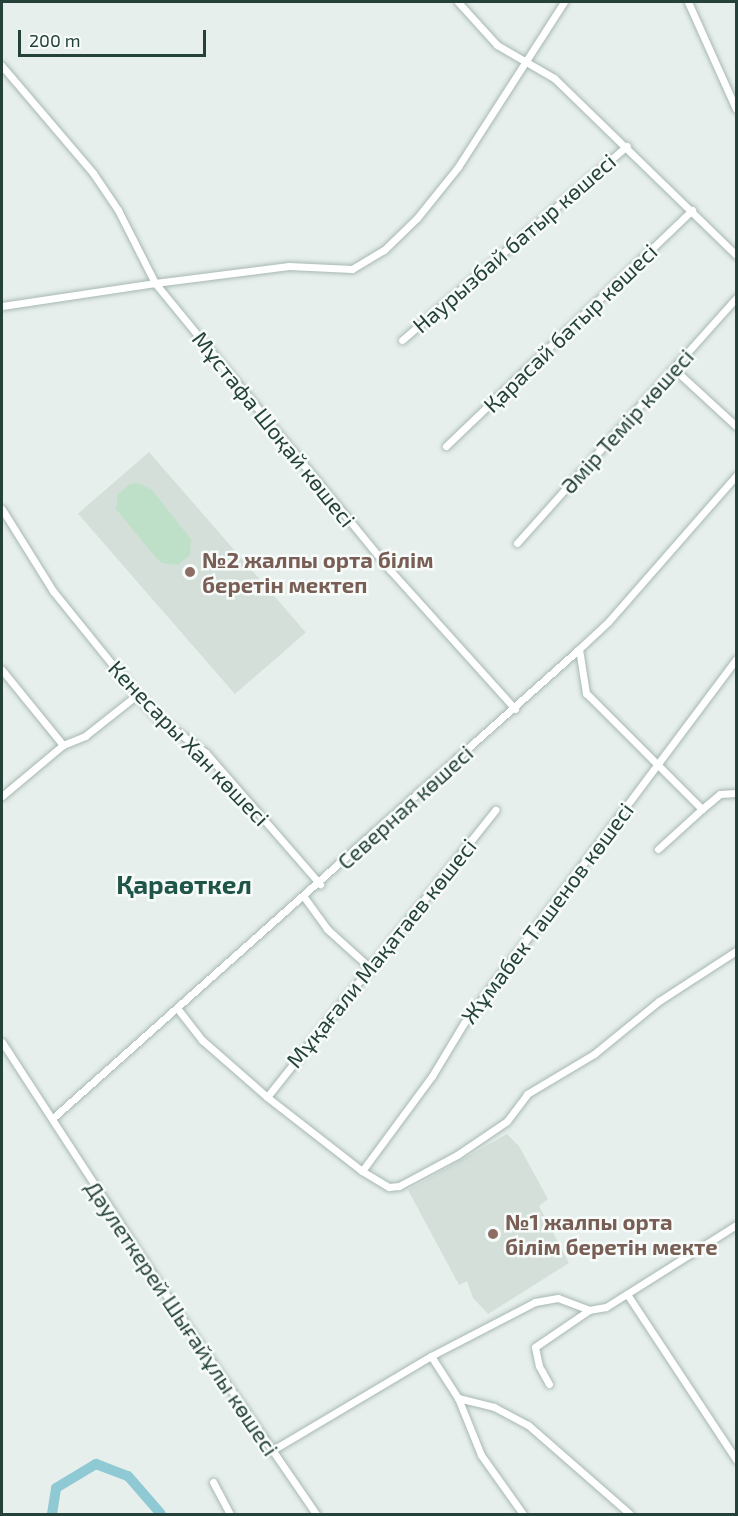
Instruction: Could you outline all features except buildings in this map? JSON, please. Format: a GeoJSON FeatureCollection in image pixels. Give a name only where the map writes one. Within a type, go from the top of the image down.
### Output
{"type":"FeatureCollection","features":[{"type":"Feature","properties":{"kind":"street"},"geometry":{"type":"LineString","coordinates":[[458,2],[497,45],[554,78],[627,146],[736,255]]}},
{"type":"Feature","properties":{"kind":"street"},"geometry":{"type":"LineString","coordinates":[[2,306],[224,271],[289,266],[352,269],[364,264],[410,225],[444,184],[527,62],[564,2]]}},
{"type":"Feature","properties":{"kind":"street"},"geometry":{"type":"LineString","coordinates":[[688,2],[736,109]]}},
{"type":"Feature","properties":{"kind":"street","name":"Мұстафа Шоқай көшесі"},"geometry":{"type":"LineString","coordinates":[[2,66],[93,173],[118,210],[155,283],[390,570],[515,709]]}},
{"type":"Feature","properties":{"kind":"street","name":"Наурызбай батыр көшесі"},"geometry":{"type":"LineString","coordinates":[[402,339],[627,146]]}},
{"type":"Feature","properties":{"kind":"street","name":"Қарасай батыр көшесі"},"geometry":{"type":"LineString","coordinates":[[446,446],[692,210]]}},
{"type":"Feature","properties":{"kind":"street","name":"Әмір Темір көшесі"},"geometry":{"type":"LineString","coordinates":[[517,543],[736,298]]}},
{"type":"Feature","properties":{"kind":"street"},"geometry":{"type":"LineString","coordinates":[[674,369],[736,426]]}},
{"type":"Feature","properties":{"kind":"street","name":"Северная көшесі"},"geometry":{"type":"LineString","coordinates":[[54,1118],[320,884],[579,649],[736,476]]}},
{"type":"Feature","properties":{"kind":"street","name":"Кенесары Хан көшесі"},"geometry":{"type":"LineString","coordinates":[[2,509],[53,591],[137,695],[156,716],[206,753],[320,884]]}},
{"type":"Feature","properties":{"kind":"street"},"geometry":{"type":"LineString","coordinates":[[579,649],[586,693],[660,764],[702,809]]}},
{"type":"Feature","properties":{"kind":"street","name":"Жұмабек Ташенов көшесі"},"geometry":{"type":"LineString","coordinates":[[362,1171],[432,1076],[457,1033],[660,764],[736,658]]}},
{"type":"Feature","properties":{"kind":"street"},"geometry":{"type":"LineString","coordinates":[[2,670],[63,745]]}},
{"type":"Feature","properties":{"kind":"street"},"geometry":{"type":"LineString","coordinates":[[2,796],[63,745],[85,736],[137,695]]}},
{"type":"Feature","properties":{"kind":"street"},"geometry":{"type":"LineString","coordinates":[[658,849],[720,794],[736,792]]}},
{"type":"Feature","properties":{"kind":"street","name":"Мұқағали Мақатаев көшесі"},"geometry":{"type":"LineString","coordinates":[[267,1096],[368,966],[495,810]]}},
{"type":"Feature","properties":{"kind":"street"},"geometry":{"type":"LineString","coordinates":[[304,897],[327,929],[368,966]]}},
{"type":"Feature","properties":{"kind":"street"},"geometry":{"type":"LineString","coordinates":[[177,1008],[202,1040],[267,1096],[362,1171],[389,1186],[399,1186],[457,1155],[507,1120],[527,1094],[594,1054],[659,1001],[736,951]]}},
{"type":"Feature","properties":{"kind":"street","name":"Дәулеткерей Шығайұлы көшесі"},"geometry":{"type":"LineString","coordinates":[[2,1042],[54,1118],[62,1140],[271,1452],[316,1515]]}},
{"type":"Feature","properties":{"kind":"street"},"geometry":{"type":"LineString","coordinates":[[549,1384],[538,1366],[535,1347],[589,1310],[606,1307],[736,1225]]}},
{"type":"Feature","properties":{"kind":"street"},"geometry":{"type":"LineString","coordinates":[[627,1294],[736,1459]]}},
{"type":"Feature","properties":{"kind":"street"},"geometry":{"type":"LineString","coordinates":[[271,1452],[431,1356],[536,1302],[558,1298],[589,1310]]}},
{"type":"Feature","properties":{"kind":"street"},"geometry":{"type":"LineString","coordinates":[[431,1356],[458,1398],[481,1455],[523,1515]]}},
{"type":"Feature","properties":{"kind":"street"},"geometry":{"type":"LineString","coordinates":[[458,1398],[494,1407],[528,1425],[630,1515]]}},
{"type":"Feature","properties":{"kind":"street"},"geometry":{"type":"LineString","coordinates":[[213,1482],[230,1515]]}},
{"type":"Feature","properties":{"kind":"shaded area","name":"№2 жалпы орта білім беретін мектеп"},"geometry":{"type":"Polygon","coordinates":[[[149,452],[306,632],[235,694],[78,514],[149,452]]]}},
{"type":"Feature","properties":{"kind":"shaded area","name":"№1 жалпы орта білім беретін мекте"},"geometry":{"type":"Polygon","coordinates":[[[507,1134],[519,1146],[548,1199],[539,1206],[569,1263],[488,1314],[473,1298],[467,1281],[459,1285],[408,1190],[507,1134]]]}},
{"type":"Feature","properties":{"kind":"green space"},"geometry":{"type":"Polygon","coordinates":[[[138,483],[152,490],[191,539],[190,555],[178,565],[162,563],[156,558],[116,509],[118,494],[130,484],[138,483]]]}},
{"type":"Feature","properties":{"kind":"waterway"},"geometry":{"type":"LineString","coordinates":[[52,1514],[56,1488],[96,1464],[128,1476],[161,1514]]}},
{"type":"Feature","properties":{"kind":"place","name":"№2 жалпы орта білім беретін мектеп"},"geometry":{"type":"Point","coordinates":[190,572]}},
{"type":"Feature","properties":{"kind":"place","name":"№1 жалпы орта білім беретін мекте"},"geometry":{"type":"Point","coordinates":[493,1234]}},
{"type":"Feature","properties":{"kind":"district","name":"Қараөткел"},"geometry":{"type":"Point","coordinates":[184,884]}}]}
